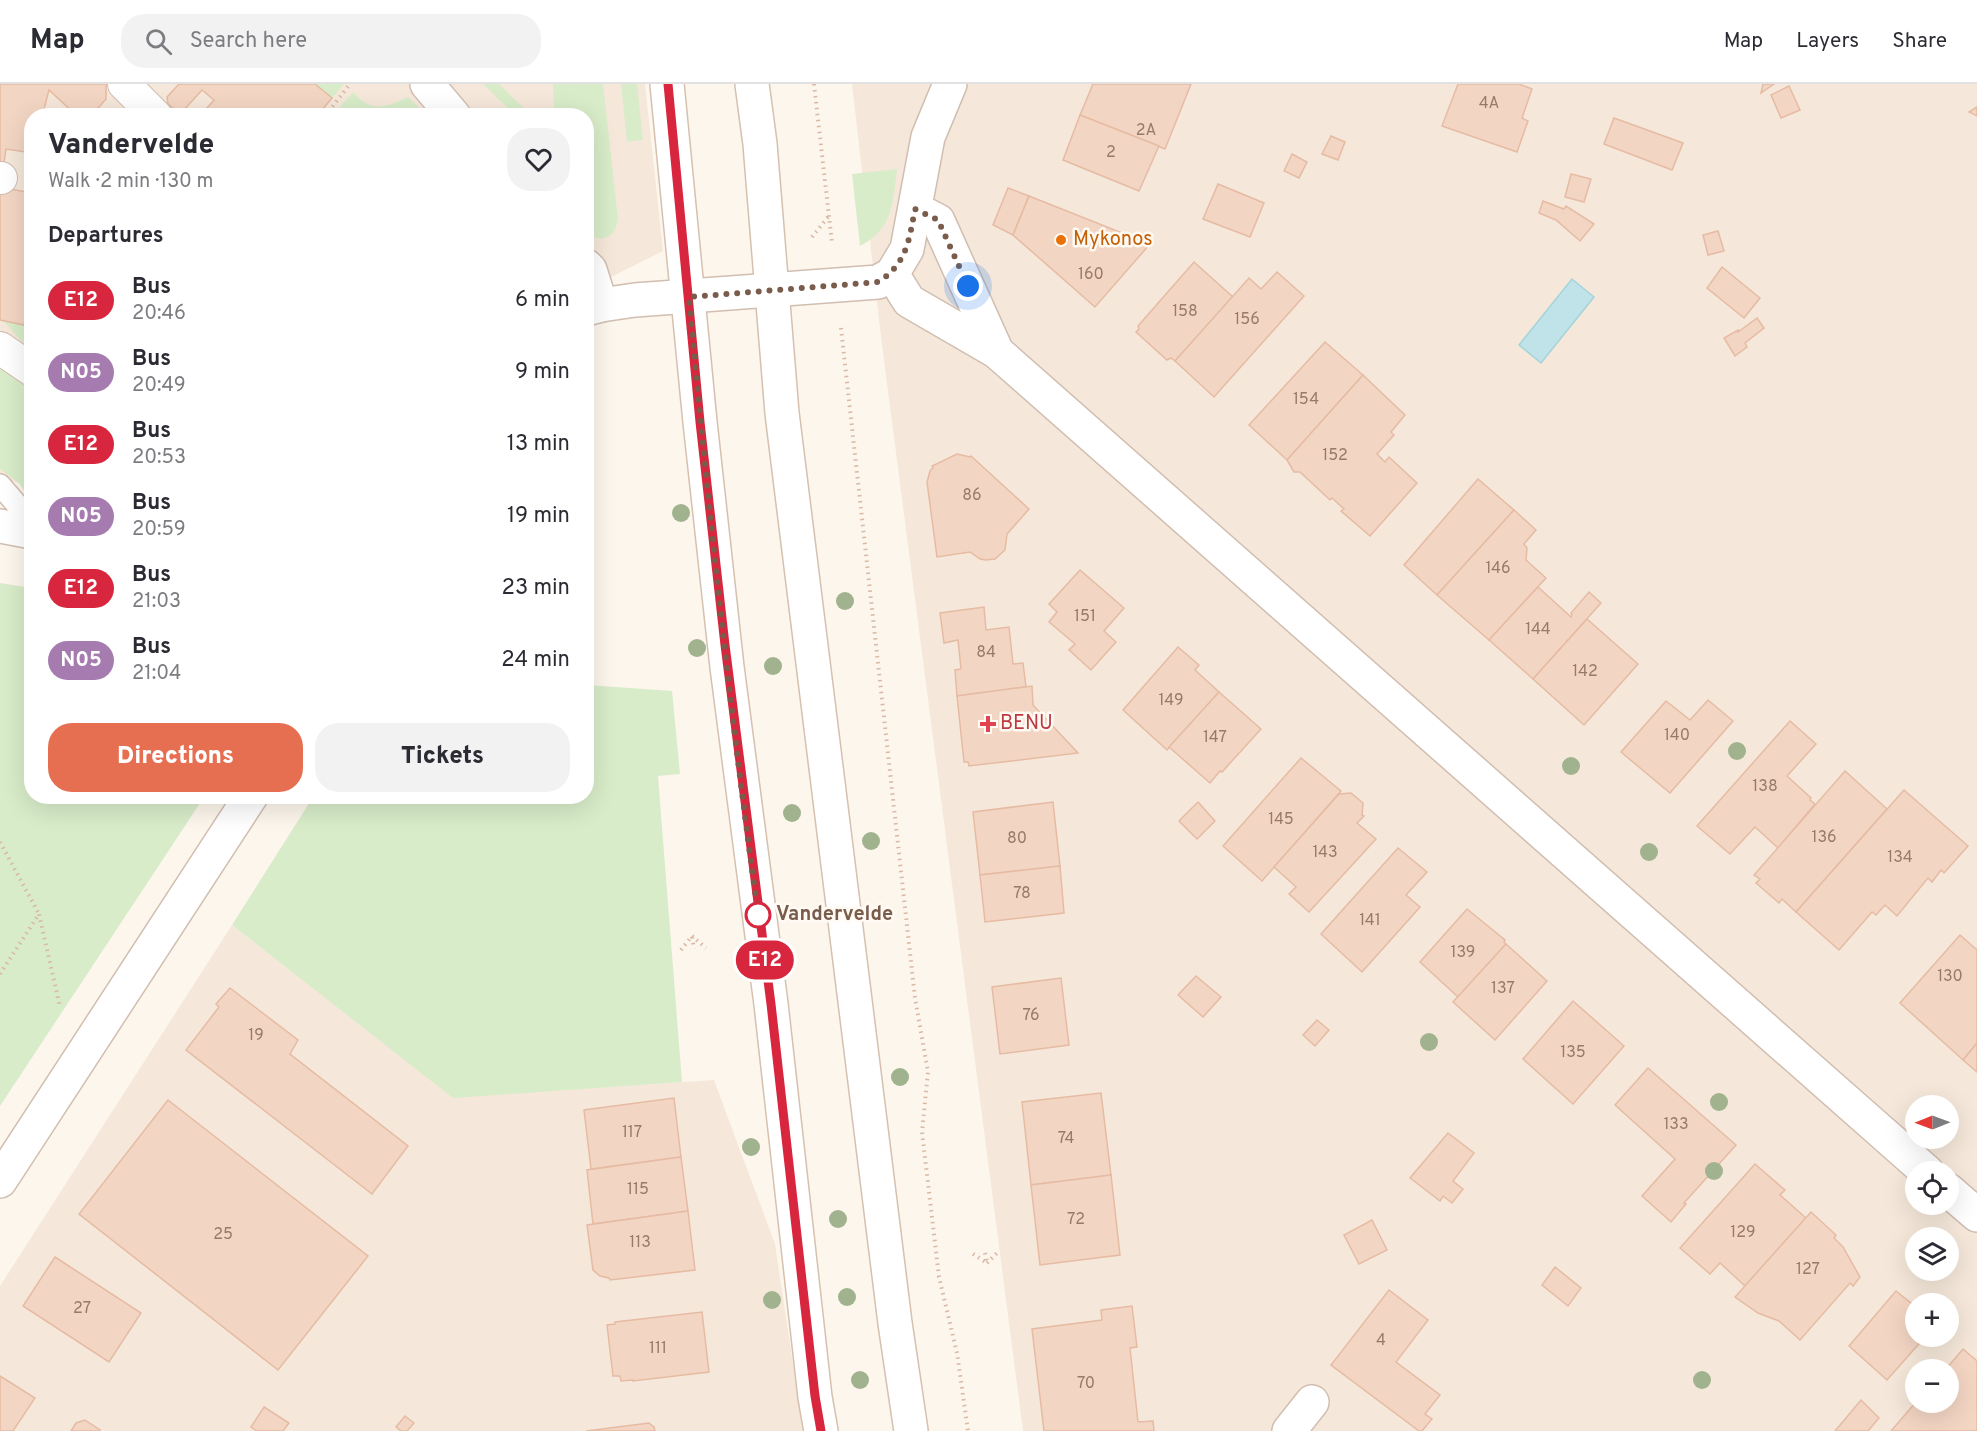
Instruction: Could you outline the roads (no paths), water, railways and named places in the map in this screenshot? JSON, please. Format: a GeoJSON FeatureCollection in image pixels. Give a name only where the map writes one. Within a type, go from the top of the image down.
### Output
{"type":"FeatureCollection","features":[{"type":"Feature","properties":{"kind":"street"},"geometry":{"type":"LineString","coordinates":[[124,84],[148,108]]}},
{"type":"Feature","properties":{"kind":"street"},"geometry":{"type":"LineString","coordinates":[[427,84],[447,108]]}},
{"type":"Feature","properties":{"kind":"street"},"geometry":{"type":"LineString","coordinates":[[668,84],[702,434],[729,679],[771,1004],[815,1396],[821,1431]]}},
{"type":"Feature","properties":{"kind":"street"},"geometry":{"type":"LineString","coordinates":[[752,84],[760,144],[782,413],[895,1323],[911,1431]]}},
{"type":"Feature","properties":{"kind":"street"},"geometry":{"type":"LineString","coordinates":[[594,307],[878,282],[892,274],[907,249],[928,137],[950,84]]}},
{"type":"Feature","properties":{"kind":"street"},"geometry":{"type":"LineString","coordinates":[[915,209],[938,220],[997,352]]}},
{"type":"Feature","properties":{"kind":"street"},"geometry":{"type":"LineString","coordinates":[[892,274],[909,301],[997,352],[1916,1161]]}},
{"type":"Feature","properties":{"kind":"street"},"geometry":{"type":"LineString","coordinates":[[0,348],[24,364]]}},
{"type":"Feature","properties":{"kind":"street"},"geometry":{"type":"LineString","coordinates":[[0,526],[24,530]]}},
{"type":"Feature","properties":{"kind":"street"},"geometry":{"type":"LineString","coordinates":[[0,1181],[246,804]]}},
{"type":"Feature","properties":{"kind":"street"},"geometry":{"type":"LineString","coordinates":[[1959,1199],[1977,1215]]}},
{"type":"Feature","properties":{"kind":"street"},"geometry":{"type":"LineString","coordinates":[[1289,1431],[1312,1402]]}},
{"type":"Feature","properties":{"kind":"lane"},"geometry":{"type":"LineString","coordinates":[[0,485],[24,514]]}},
{"type":"Feature","properties":{"kind":"water"},"geometry":{"type":"Polygon","coordinates":[[[1572,279],[1594,297],[1541,363],[1519,345],[1572,279]]]}},
{"type":"Feature","properties":{"kind":"place","name":"Mykonos"},"geometry":{"type":"Point","coordinates":[1061,240]}},
{"type":"Feature","properties":{"kind":"place","name":"BENU"},"geometry":{"type":"Point","coordinates":[988,724]}},
{"type":"Feature","properties":{"kind":"place","name":"Vandervelde"},"geometry":{"type":"Point","coordinates":[758,915]}}]}
